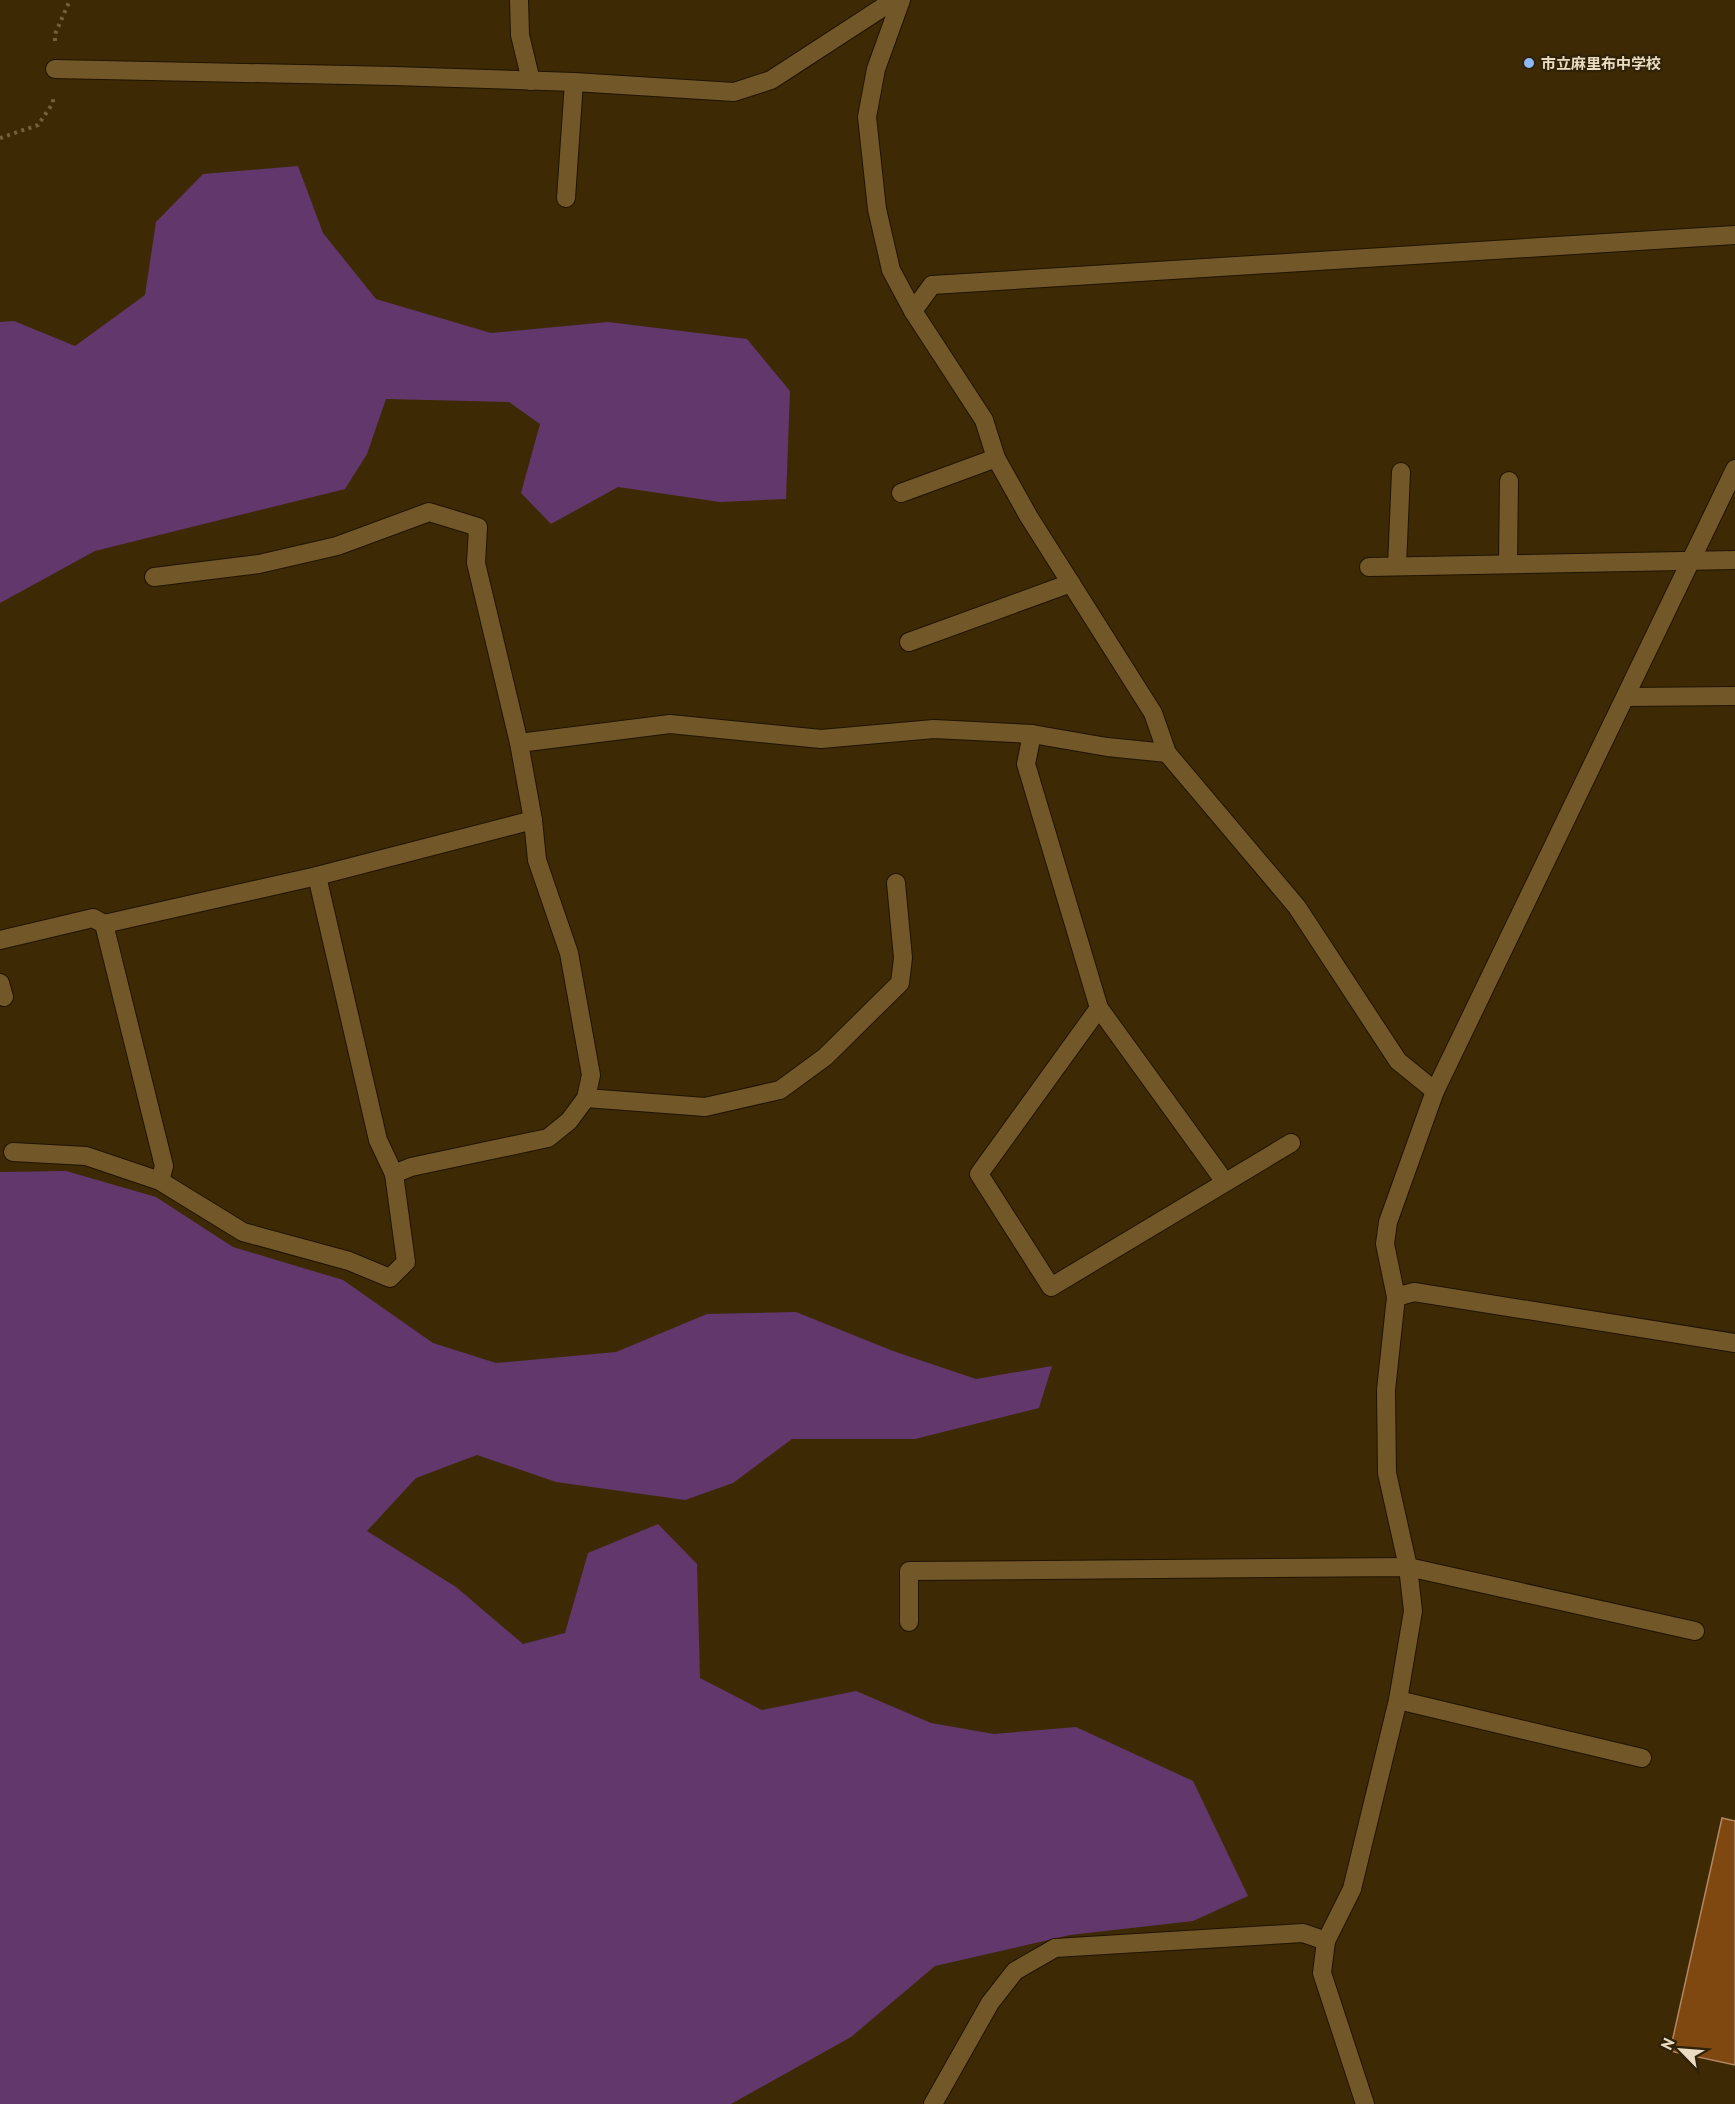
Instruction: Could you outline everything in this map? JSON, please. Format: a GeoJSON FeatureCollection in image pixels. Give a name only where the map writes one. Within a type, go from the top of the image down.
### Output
{"type":"FeatureCollection","features":[{"type":"Feature","properties":{"kind":"street"},"geometry":{"type":"LineString","coordinates":[[519,0],[520,35],[531,81]]}},
{"type":"Feature","properties":{"kind":"street"},"geometry":{"type":"LineString","coordinates":[[55,69],[574,82],[734,92],[771,80],[894,0]]}},
{"type":"Feature","properties":{"kind":"street"},"geometry":{"type":"LineString","coordinates":[[901,0],[876,69],[867,117],[877,209],[891,270],[913,311],[984,420],[996,458],[1029,518],[1153,713],[1167,753],[1296,907],[1398,1061],[1435,1091]]}},
{"type":"Feature","properties":{"kind":"street"},"geometry":{"type":"LineString","coordinates":[[566,198],[574,82]]}},
{"type":"Feature","properties":{"kind":"street"},"geometry":{"type":"LineString","coordinates":[[913,311],[932,285],[1735,235]]}},
{"type":"Feature","properties":{"kind":"street"},"geometry":{"type":"LineString","coordinates":[[902,493],[996,458]]}},
{"type":"Feature","properties":{"kind":"street"},"geometry":{"type":"LineString","coordinates":[[1365,2104],[1322,1973],[1326,1941],[1352,1889],[1398,1700],[1413,1611],[1408,1567],[1387,1473],[1386,1390],[1396,1297],[1386,1244],[1388,1222],[1435,1091],[1735,469]]}},
{"type":"Feature","properties":{"kind":"street"},"geometry":{"type":"LineString","coordinates":[[1397,566],[1401,472]]}},
{"type":"Feature","properties":{"kind":"street"},"geometry":{"type":"LineString","coordinates":[[1508,563],[1509,481]]}},
{"type":"Feature","properties":{"kind":"street"},"geometry":{"type":"LineString","coordinates":[[154,577],[282,559],[337,546],[429,512],[478,527],[476,563],[519,743],[533,820],[537,860],[569,953],[591,1075],[586,1098],[569,1121],[548,1138],[411,1167],[394,1174]]}},
{"type":"Feature","properties":{"kind":"street"},"geometry":{"type":"LineString","coordinates":[[1369,567],[1735,560]]}},
{"type":"Feature","properties":{"kind":"street"},"geometry":{"type":"LineString","coordinates":[[909,642],[1071,583]]}},
{"type":"Feature","properties":{"kind":"street"},"geometry":{"type":"LineString","coordinates":[[1626,697],[1735,696]]}},
{"type":"Feature","properties":{"kind":"street"},"geometry":{"type":"LineString","coordinates":[[519,743],[670,724],[821,739],[934,729],[1032,734],[1107,747],[1167,753]]}},
{"type":"Feature","properties":{"kind":"street"},"geometry":{"type":"LineString","coordinates":[[1032,734],[1026,764],[1099,1008],[1225,1182]]}},
{"type":"Feature","properties":{"kind":"street"},"geometry":{"type":"LineString","coordinates":[[0,940],[93,918],[104,924],[317,876],[533,820]]}},
{"type":"Feature","properties":{"kind":"street"},"geometry":{"type":"LineString","coordinates":[[13,1152],[86,1156],[159,1181],[243,1232],[350,1261],[390,1278],[406,1262],[394,1174],[378,1140],[317,876]]}},
{"type":"Feature","properties":{"kind":"street"},"geometry":{"type":"LineString","coordinates":[[586,1098],[705,1107],[780,1090],[825,1057],[900,983],[903,958],[896,883]]}},
{"type":"Feature","properties":{"kind":"street"},"geometry":{"type":"LineString","coordinates":[[104,924],[164,1166],[159,1181]]}},
{"type":"Feature","properties":{"kind":"street"},"geometry":{"type":"LineString","coordinates":[[1099,1008],[979,1174],[1051,1287],[1291,1143]]}},
{"type":"Feature","properties":{"kind":"street"},"geometry":{"type":"LineString","coordinates":[[1396,1297],[1414,1292],[1735,1343]]}},
{"type":"Feature","properties":{"kind":"street"},"geometry":{"type":"LineString","coordinates":[[909,1622],[909,1571],[1408,1567],[1695,1631]]}},
{"type":"Feature","properties":{"kind":"street"},"geometry":{"type":"LineString","coordinates":[[1398,1700],[1642,1758]]}},
{"type":"Feature","properties":{"kind":"street"},"geometry":{"type":"LineString","coordinates":[[933,2104],[990,2003],[1016,1971],[1055,1948],[1303,1933],[1326,1941]]}},
{"type":"Feature","properties":{"kind":"shaded area"},"geometry":{"type":"Polygon","coordinates":[[[298,166],[323,233],[376,299],[491,333],[608,322],[747,339],[790,391],[786,499],[720,502],[618,487],[551,524],[521,493],[540,424],[509,402],[386,399],[367,454],[345,489],[95,551],[0,603],[0,322],[14,321],[75,346],[145,295],[156,222],[203,174],[298,166]]]}},
{"type":"Feature","properties":{"kind":"shaded area"},"geometry":{"type":"Polygon","coordinates":[[[66,1171],[156,1197],[233,1247],[343,1280],[433,1343],[496,1363],[616,1352],[707,1314],[796,1312],[893,1351],[976,1379],[1052,1366],[1039,1408],[915,1439],[792,1439],[733,1483],[685,1500],[556,1482],[477,1455],[416,1478],[367,1531],[456,1587],[523,1644],[565,1633],[588,1553],[658,1524],[697,1564],[700,1678],[762,1710],[856,1691],[931,1723],[994,1734],[1076,1727],[1193,1781],[1248,1896],[1193,1921],[1070,1935],[935,1966],[851,2037],[731,2104],[0,2104],[0,1172],[66,1171]]]}},
{"type":"Feature","properties":{"kind":"building"},"geometry":{"type":"Polygon","coordinates":[[[1722,1818],[1735,1821],[1735,2065],[1670,2051],[1722,1818]]]}},
{"type":"Feature","properties":{"kind":"place","name":"市立麻里布中学校"},"geometry":{"type":"Point","coordinates":[1529,63]}}]}
